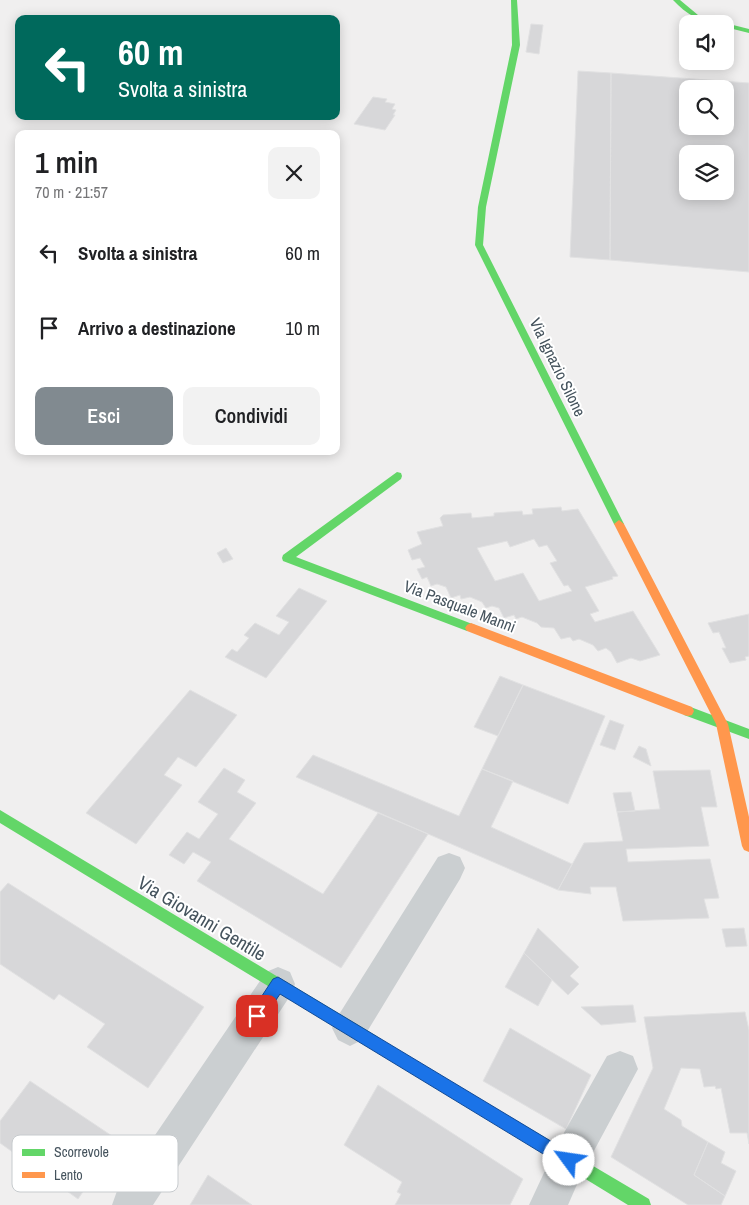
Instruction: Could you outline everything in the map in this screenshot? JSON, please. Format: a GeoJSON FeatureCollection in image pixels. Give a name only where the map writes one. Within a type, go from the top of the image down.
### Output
{"type":"FeatureCollection","features":[{"type":"Feature","properties":{"kind":"main road","name":"Via Ignazio Silone"},"geometry":{"type":"LineString","coordinates":[[514,0],[516,44],[482,206],[479,245],[606,499],[722,724],[749,846]]}},
{"type":"Feature","properties":{"kind":"main road"},"geometry":{"type":"LineString","coordinates":[[676,0],[695,15]]}},
{"type":"Feature","properties":{"kind":"main road"},"geometry":{"type":"LineString","coordinates":[[734,27],[749,31]]}},
{"type":"Feature","properties":{"kind":"main road","name":"Via Pasquale Manni"},"geometry":{"type":"LineString","coordinates":[[397,476],[287,558],[749,734]]}},
{"type":"Feature","properties":{"kind":"main road","name":"Via Giovanni Gentile"},"geometry":{"type":"LineString","coordinates":[[0,816],[642,1205]]}},
{"type":"Feature","properties":{"kind":"street"},"geometry":{"type":"LineString","coordinates":[[350,1028],[449,868]]}},
{"type":"Feature","properties":{"kind":"street"},"geometry":{"type":"LineString","coordinates":[[178,1135],[278,984]]}},
{"type":"Feature","properties":{"kind":"street"},"geometry":{"type":"LineString","coordinates":[[548,1205],[569,1160],[620,1069]]}},
{"type":"Feature","properties":{"kind":"street"},"geometry":{"type":"LineString","coordinates":[[131,1205],[140,1192]]}},
{"type":"Feature","properties":{"kind":"building"},"geometry":{"type":"Polygon","coordinates":[[[531,24],[543,25],[539,54],[526,52],[531,24]]]}},
{"type":"Feature","properties":{"kind":"building"},"geometry":{"type":"Polygon","coordinates":[[[578,71],[611,73],[610,260],[570,257],[578,71]]]}},
{"type":"Feature","properties":{"kind":"building"},"geometry":{"type":"Polygon","coordinates":[[[611,73],[708,80],[679,80],[679,135],[734,135],[734,82],[749,83],[749,272],[610,260],[611,73]]]}},
{"type":"Feature","properties":{"kind":"building"},"geometry":{"type":"Polygon","coordinates":[[[373,97],[387,99],[385,102],[395,104],[392,109],[396,110],[393,115],[395,115],[385,130],[354,124],[373,97]]]}},
{"type":"Feature","properties":{"kind":"building"},"geometry":{"type":"Polygon","coordinates":[[[561,507],[562,511],[578,509],[618,576],[585,587],[599,611],[590,614],[595,622],[633,611],[660,655],[640,661],[631,658],[617,663],[611,652],[606,648],[598,651],[593,645],[579,639],[573,641],[570,637],[561,639],[554,628],[541,627],[537,623],[522,617],[516,619],[514,615],[504,618],[499,608],[492,606],[486,608],[482,602],[470,597],[461,599],[460,595],[451,598],[446,587],[437,584],[431,586],[427,577],[422,579],[417,569],[425,567],[420,558],[412,560],[408,550],[422,544],[417,532],[443,526],[440,518],[443,515],[471,513],[472,518],[494,516],[494,513],[522,511],[523,515],[533,514],[532,509],[561,507]],[[534,539],[510,547],[507,541],[477,548],[495,581],[523,573],[539,601],[572,591],[568,585],[564,586],[550,563],[557,561],[547,545],[539,547],[534,539]]]}},
{"type":"Feature","properties":{"kind":"building"},"geometry":{"type":"Polygon","coordinates":[[[226,548],[233,559],[223,563],[217,553],[226,548]]]}},
{"type":"Feature","properties":{"kind":"building"},"geometry":{"type":"Polygon","coordinates":[[[299,588],[327,601],[266,678],[225,657],[232,649],[237,652],[249,638],[244,635],[255,623],[279,635],[289,622],[276,616],[299,588]]]}},
{"type":"Feature","properties":{"kind":"building"},"geometry":{"type":"Polygon","coordinates":[[[749,614],[749,656],[745,657],[746,660],[730,663],[722,648],[726,648],[719,632],[713,633],[708,623],[749,614]]]}},
{"type":"Feature","properties":{"kind":"building"},"geometry":{"type":"Polygon","coordinates":[[[500,676],[523,685],[498,736],[474,727],[500,676]]]}},
{"type":"Feature","properties":{"kind":"building"},"geometry":{"type":"Polygon","coordinates":[[[523,685],[605,716],[568,804],[482,769],[523,685]]]}},
{"type":"Feature","properties":{"kind":"building"},"geometry":{"type":"Polygon","coordinates":[[[190,690],[237,715],[196,767],[178,757],[164,775],[182,785],[136,844],[86,813],[190,690]]]}},
{"type":"Feature","properties":{"kind":"building"},"geometry":{"type":"Polygon","coordinates":[[[610,720],[624,725],[615,750],[600,745],[610,720]]]}},
{"type":"Feature","properties":{"kind":"building"},"geometry":{"type":"Polygon","coordinates":[[[639,746],[646,749],[651,766],[633,757],[639,746]]]}},
{"type":"Feature","properties":{"kind":"building"},"geometry":{"type":"Polygon","coordinates":[[[313,755],[459,816],[482,769],[513,781],[491,827],[572,864],[558,890],[296,777],[313,755]]]}},
{"type":"Feature","properties":{"kind":"building"},"geometry":{"type":"Polygon","coordinates":[[[224,768],[245,780],[237,792],[256,803],[229,839],[323,894],[378,813],[428,834],[341,968],[197,881],[211,862],[193,852],[184,864],[169,855],[187,832],[199,839],[218,814],[198,802],[224,768]]]}},
{"type":"Feature","properties":{"kind":"building"},"geometry":{"type":"Polygon","coordinates":[[[710,770],[717,807],[701,807],[709,846],[626,849],[628,862],[710,859],[719,898],[704,899],[709,918],[623,921],[616,887],[590,887],[591,894],[558,890],[584,843],[623,841],[617,812],[660,809],[653,771],[710,770]]]}},
{"type":"Feature","properties":{"kind":"building"},"geometry":{"type":"Polygon","coordinates":[[[631,792],[635,811],[617,812],[613,793],[631,792]]]}},
{"type":"Feature","properties":{"kind":"building"},"geometry":{"type":"Polygon","coordinates":[[[8,883],[204,1007],[148,1088],[87,1047],[105,1024],[59,994],[54,1000],[0,964],[0,892],[8,883]]]}},
{"type":"Feature","properties":{"kind":"building"},"geometry":{"type":"Polygon","coordinates":[[[538,928],[579,967],[570,976],[579,984],[568,995],[524,953],[538,928]]]}},
{"type":"Feature","properties":{"kind":"building"},"geometry":{"type":"Polygon","coordinates":[[[744,928],[747,946],[726,947],[722,929],[744,928]]]}},
{"type":"Feature","properties":{"kind":"building"},"geometry":{"type":"Polygon","coordinates":[[[524,953],[552,980],[538,1006],[505,987],[524,953]]]}},
{"type":"Feature","properties":{"kind":"building"},"geometry":{"type":"Polygon","coordinates":[[[633,1005],[636,1022],[601,1025],[581,1007],[633,1005]]]}},
{"type":"Feature","properties":{"kind":"building"},"geometry":{"type":"Polygon","coordinates":[[[745,1012],[749,1030],[749,1144],[747,1133],[730,1133],[721,1088],[716,1089],[715,1086],[704,1087],[700,1069],[681,1068],[664,1109],[681,1120],[682,1126],[708,1142],[694,1175],[725,1196],[721,1205],[688,1205],[611,1157],[653,1068],[644,1017],[745,1012]]]}},
{"type":"Feature","properties":{"kind":"building"},"geometry":{"type":"Polygon","coordinates":[[[510,1028],[591,1075],[566,1129],[483,1081],[510,1028]]]}},
{"type":"Feature","properties":{"kind":"building"},"geometry":{"type":"Polygon","coordinates":[[[30,1081],[111,1135],[12,1135],[12,1152],[0,1143],[0,1121],[30,1081]]]}},
{"type":"Feature","properties":{"kind":"building"},"geometry":{"type":"Polygon","coordinates":[[[378,1085],[523,1179],[510,1205],[395,1205],[401,1194],[397,1192],[402,1182],[344,1145],[378,1085]]]}},
{"type":"Feature","properties":{"kind":"building"},"geometry":{"type":"Polygon","coordinates":[[[708,1142],[725,1152],[721,1163],[736,1171],[725,1196],[694,1175],[708,1142]]]}},
{"type":"Feature","properties":{"kind":"building"},"geometry":{"type":"Polygon","coordinates":[[[208,1175],[252,1205],[190,1205],[208,1175]]]}},
{"type":"Feature","properties":{"kind":"building"},"geometry":{"type":"Polygon","coordinates":[[[68,1192],[83,1192],[78,1199],[68,1192]]]}},
{"type":"Feature","properties":{"kind":"traffic: fast"},"geometry":{"type":"LineString","coordinates":[[514,0],[516,45],[482,207],[479,245],[619,524]]}},
{"type":"Feature","properties":{"kind":"traffic: fast"},"geometry":{"type":"LineString","coordinates":[[676,0],[695,15]]}},
{"type":"Feature","properties":{"kind":"traffic: fast"},"geometry":{"type":"LineString","coordinates":[[734,27],[749,31]]}},
{"type":"Feature","properties":{"kind":"traffic: fast"},"geometry":{"type":"LineString","coordinates":[[397,476],[287,558],[471,628]]}},
{"type":"Feature","properties":{"kind":"traffic: fast"},"geometry":{"type":"LineString","coordinates":[[688,711],[749,734]]}},
{"type":"Feature","properties":{"kind":"traffic: fast"},"geometry":{"type":"LineString","coordinates":[[0,816],[373,1042]]}},
{"type":"Feature","properties":{"kind":"traffic: fast"},"geometry":{"type":"LineString","coordinates":[[517,1129],[643,1205]]}},
{"type":"Feature","properties":{"kind":"traffic: slow"},"geometry":{"type":"LineString","coordinates":[[619,524],[722,724],[749,846]]}},
{"type":"Feature","properties":{"kind":"traffic: slow"},"geometry":{"type":"LineString","coordinates":[[471,628],[688,711]]}},
{"type":"Feature","properties":{"kind":"traffic: slow"},"geometry":{"type":"LineString","coordinates":[[373,1042],[517,1129]]}},
{"type":"Feature","properties":{"kind":"route"},"geometry":{"type":"LineString","coordinates":[[257,1016],[278,984],[569,1160]]}}]}
